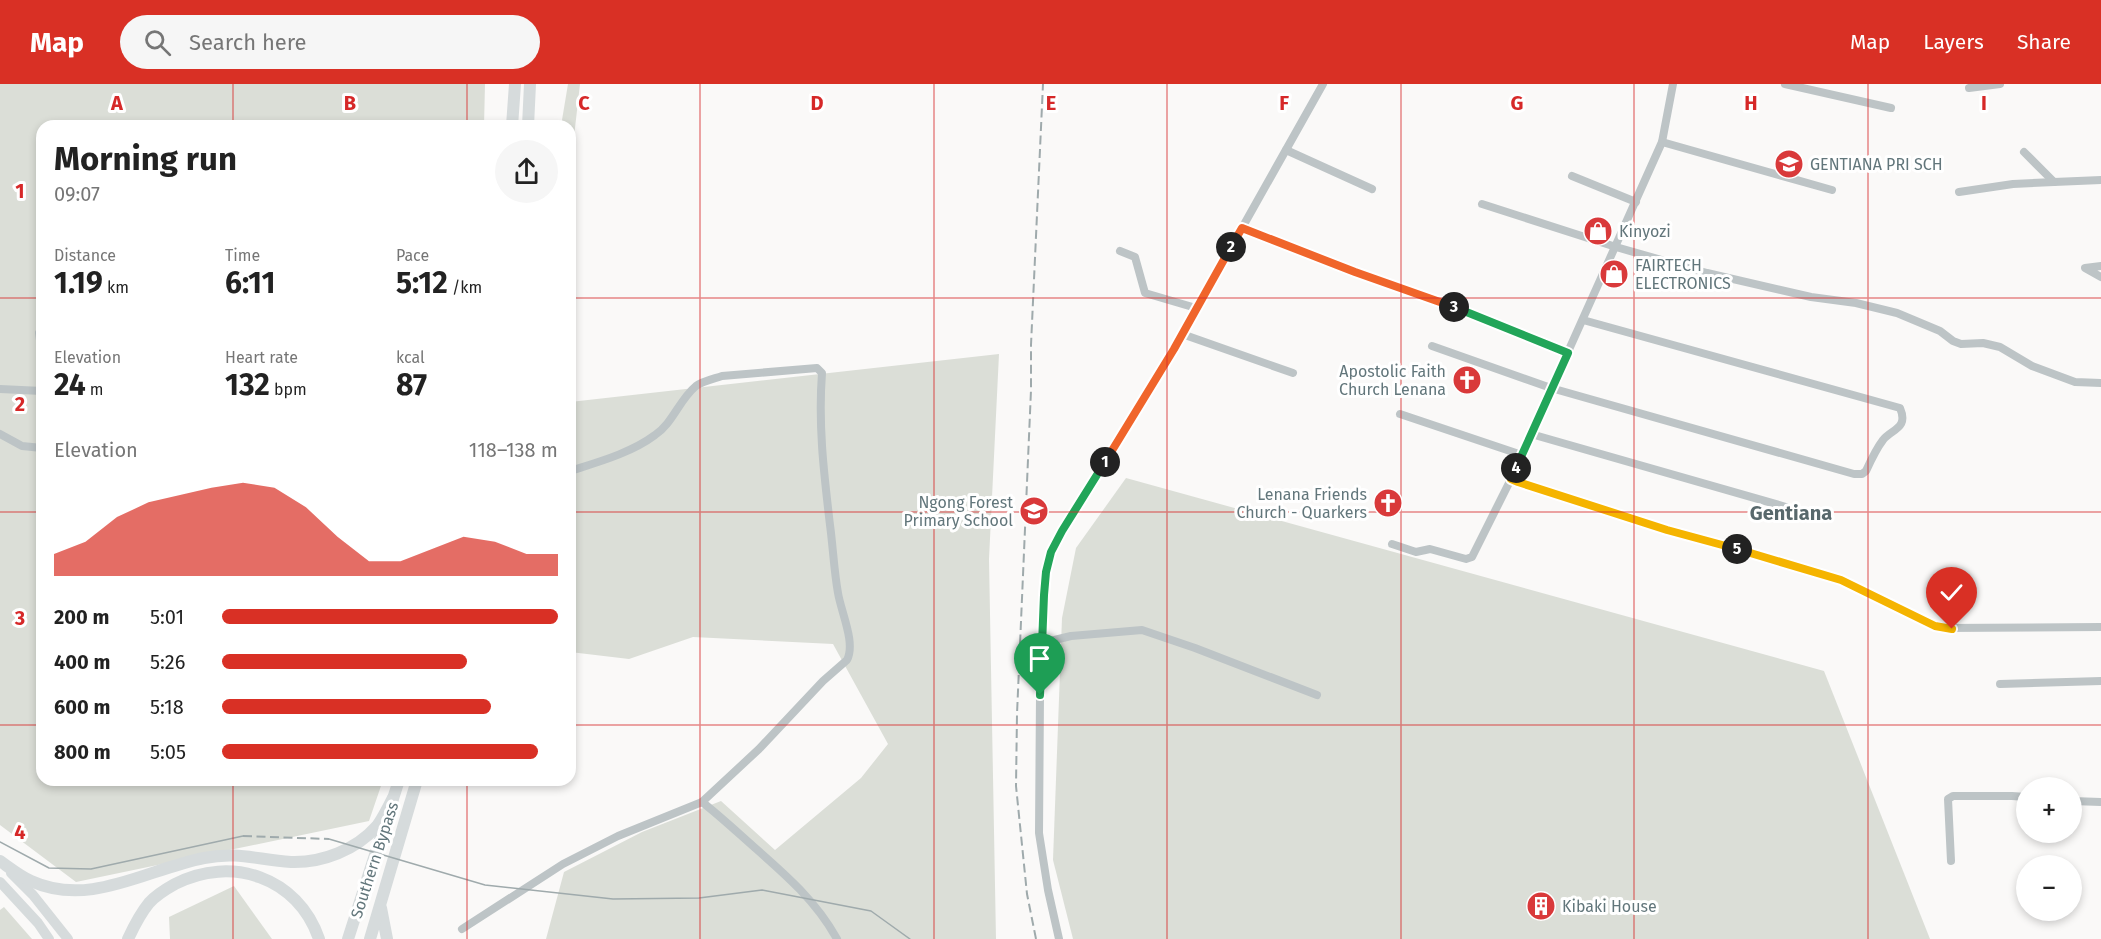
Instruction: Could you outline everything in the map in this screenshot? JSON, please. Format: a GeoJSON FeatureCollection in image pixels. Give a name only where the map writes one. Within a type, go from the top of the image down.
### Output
{"type":"FeatureCollection","features":[{"type":"Feature","properties":{"kind":"highway"},"geometry":{"type":"LineString","coordinates":[[512,120],[515,84]]}},
{"type":"Feature","properties":{"kind":"highway"},"geometry":{"type":"LineString","coordinates":[[528,120],[530,84]]}},
{"type":"Feature","properties":{"kind":"highway","name":"Southern Bypass"},"geometry":{"type":"LineString","coordinates":[[348,939],[397,786]]}},
{"type":"Feature","properties":{"kind":"highway","name":"Southern Bypass"},"geometry":{"type":"LineString","coordinates":[[370,939],[415,786]]}},
{"type":"Feature","properties":{"kind":"highway"},"geometry":{"type":"LineString","coordinates":[[0,862],[30,881],[74,891],[113,885],[220,855],[242,854],[290,862],[327,858],[368,836],[393,798]]}},
{"type":"Feature","properties":{"kind":"highway"},"geometry":{"type":"LineString","coordinates":[[128,939],[135,922],[150,902],[164,891],[186,879],[223,871],[247,873],[262,878],[289,893],[307,914],[319,939]]}},
{"type":"Feature","properties":{"kind":"highway"},"geometry":{"type":"LineString","coordinates":[[381,901],[387,939]]}},
{"type":"Feature","properties":{"kind":"main road"},"geometry":{"type":"LineString","coordinates":[[0,862],[33,895],[68,939]]}},
{"type":"Feature","properties":{"kind":"main road"},"geometry":{"type":"LineString","coordinates":[[0,882],[32,916],[49,939]]}},
{"type":"Feature","properties":{"kind":"street"},"geometry":{"type":"LineString","coordinates":[[1059,939],[1048,890],[1040,832],[1042,643],[1046,572],[1051,552],[1182,334],[1286,150],[1312,99],[1323,84]]}},
{"type":"Feature","properties":{"kind":"street"},"geometry":{"type":"LineString","coordinates":[[1392,544],[1416,552],[1430,549],[1466,559],[1472,557],[1522,455],[1662,142],[1673,84]]}},
{"type":"Feature","properties":{"kind":"street"},"geometry":{"type":"LineString","coordinates":[[1785,84],[1891,108]]}},
{"type":"Feature","properties":{"kind":"street"},"geometry":{"type":"LineString","coordinates":[[1969,88],[2000,84]]}},
{"type":"Feature","properties":{"kind":"street"},"geometry":{"type":"LineString","coordinates":[[1662,142],[1832,190]]}},
{"type":"Feature","properties":{"kind":"street"},"geometry":{"type":"LineString","coordinates":[[1286,150],[1372,189]]}},
{"type":"Feature","properties":{"kind":"street"},"geometry":{"type":"LineString","coordinates":[[2024,152],[2054,182]]}},
{"type":"Feature","properties":{"kind":"street"},"geometry":{"type":"LineString","coordinates":[[1572,176],[1635,202]]}},
{"type":"Feature","properties":{"kind":"street"},"geometry":{"type":"LineString","coordinates":[[1959,192],[2013,184],[2101,180]]}},
{"type":"Feature","properties":{"kind":"street"},"geometry":{"type":"LineString","coordinates":[[1482,204],[1616,247],[1707,273],[1811,297],[1856,303],[1897,313],[1940,331],[1961,344],[1983,343],[2000,347],[2032,366],[2075,382],[2101,383]]}},
{"type":"Feature","properties":{"kind":"street"},"geometry":{"type":"LineString","coordinates":[[1242,228],[1346,269],[1475,314],[1568,353]]}},
{"type":"Feature","properties":{"kind":"street"},"geometry":{"type":"LineString","coordinates":[[1120,251],[1135,258],[1145,293],[1196,308]]}},
{"type":"Feature","properties":{"kind":"street"},"geometry":{"type":"LineString","coordinates":[[2101,266],[2085,268],[2101,277]]}},
{"type":"Feature","properties":{"kind":"street"},"geometry":{"type":"LineString","coordinates":[[1432,346],[1551,388],[1854,474],[1862,474],[1866,471],[1885,436],[1896,431],[1901,424],[1900,408],[1583,320]]}},
{"type":"Feature","properties":{"kind":"street"},"geometry":{"type":"LineString","coordinates":[[1182,334],[1293,374]]}},
{"type":"Feature","properties":{"kind":"street"},"geometry":{"type":"LineString","coordinates":[[462,929],[563,864],[618,836],[702,802],[779,729],[850,654],[850,642],[837,590],[823,465],[820,418],[822,373],[817,368],[722,376],[707,380],[683,399],[674,417],[656,435],[639,445],[576,469]]}},
{"type":"Feature","properties":{"kind":"street"},"geometry":{"type":"LineString","coordinates":[[0,389],[36,391]]}},
{"type":"Feature","properties":{"kind":"street"},"geometry":{"type":"LineString","coordinates":[[1400,414],[1522,455]]}},
{"type":"Feature","properties":{"kind":"street"},"geometry":{"type":"LineString","coordinates":[[0,434],[22,446],[36,447]]}},
{"type":"Feature","properties":{"kind":"street"},"geometry":{"type":"LineString","coordinates":[[1531,434],[1786,507]]}},
{"type":"Feature","properties":{"kind":"street"},"geometry":{"type":"LineString","coordinates":[[1511,479],[1667,530],[1825,574],[1942,628],[2101,627]]}},
{"type":"Feature","properties":{"kind":"street"},"geometry":{"type":"LineString","coordinates":[[1042,643],[1071,636],[1142,630],[1317,695]]}},
{"type":"Feature","properties":{"kind":"street"},"geometry":{"type":"LineString","coordinates":[[2000,684],[2101,681]]}},
{"type":"Feature","properties":{"kind":"street"},"geometry":{"type":"LineString","coordinates":[[1951,861],[1948,799],[1953,796],[2016,797]]}},
{"type":"Feature","properties":{"kind":"street"},"geometry":{"type":"LineString","coordinates":[[2082,801],[2101,802]]}},
{"type":"Feature","properties":{"kind":"street"},"geometry":{"type":"LineString","coordinates":[[702,802],[794,882],[820,912],[837,939]]}},
{"type":"Feature","properties":{"kind":"shaded area"},"geometry":{"type":"Polygon","coordinates":[[[0,84],[485,84],[484,120],[36,120],[36,786],[381,786],[369,821],[76,882],[0,825],[0,84]]]}},
{"type":"Feature","properties":{"kind":"shaded area"},"geometry":{"type":"Polygon","coordinates":[[[568,84],[580,84],[576,120],[562,120],[568,84]]]}},
{"type":"Feature","properties":{"kind":"shaded area"},"geometry":{"type":"Polygon","coordinates":[[[999,354],[989,559],[996,939],[546,939],[564,872],[642,832],[721,801],[775,850],[861,778],[888,744],[833,644],[693,637],[629,659],[576,653],[576,401],[999,354]]]}},
{"type":"Feature","properties":{"kind":"shaded area"},"geometry":{"type":"Polygon","coordinates":[[[1126,478],[1824,671],[1930,939],[1073,939],[1053,860],[1062,618],[1076,548],[1126,478]]]}},
{"type":"Feature","properties":{"kind":"shaded area"},"geometry":{"type":"Polygon","coordinates":[[[234,886],[272,939],[170,939],[169,917],[234,886]]]}},
{"type":"Feature","properties":{"kind":"shaded area"},"geometry":{"type":"Polygon","coordinates":[[[4,907],[32,939],[0,939],[0,910],[4,907]]]}},
{"type":"Feature","properties":{"kind":"tram line"},"geometry":{"type":"LineString","coordinates":[[0,842],[49,868],[91,869],[243,836]]}},
{"type":"Feature","properties":{"kind":"tram line"},"geometry":{"type":"LineString","coordinates":[[329,839],[485,885],[613,899],[699,898],[762,890],[871,911],[910,939]]}},
{"type":"Feature","properties":{"kind":"railway"},"geometry":{"type":"LineString","coordinates":[[1036,939],[1027,894],[1016,786],[1031,345],[1043,84]]}},
{"type":"Feature","properties":{"kind":"railway"},"geometry":{"type":"LineString","coordinates":[[243,836],[329,839]]}},
{"type":"Feature","properties":{"kind":"place","name":"GENTIANA PRI SCH"},"geometry":{"type":"Point","coordinates":[1789,164]}},
{"type":"Feature","properties":{"kind":"place","name":"Kinyozi"},"geometry":{"type":"Point","coordinates":[1598,231]}},
{"type":"Feature","properties":{"kind":"place","name":"FAIRTECH ELECTRONICS"},"geometry":{"type":"Point","coordinates":[1614,274]}},
{"type":"Feature","properties":{"kind":"place","name":"Apostolic Faith Church Lenana"},"geometry":{"type":"Point","coordinates":[1467,380]}},
{"type":"Feature","properties":{"kind":"place","name":"Lenana Friends Church - Quarkers"},"geometry":{"type":"Point","coordinates":[1388,503]}},
{"type":"Feature","properties":{"kind":"place","name":"Ngong Forest Primary School"},"geometry":{"type":"Point","coordinates":[1034,511]}},
{"type":"Feature","properties":{"kind":"place","name":"Kibaki House"},"geometry":{"type":"Point","coordinates":[1541,906]}},
{"type":"Feature","properties":{"kind":"district","name":"Gentiana"},"geometry":{"type":"Point","coordinates":[1791,513]}},
{"type":"Feature","properties":{"kind":"route"},"geometry":{"type":"LineString","coordinates":[[1040,695],[1044,595],[1051,552],[1174,349],[1242,228],[1355,272],[1475,314],[1568,353],[1511,479],[1667,530],[1825,574],[1859,588],[1935,626],[1952,629]]}}]}
